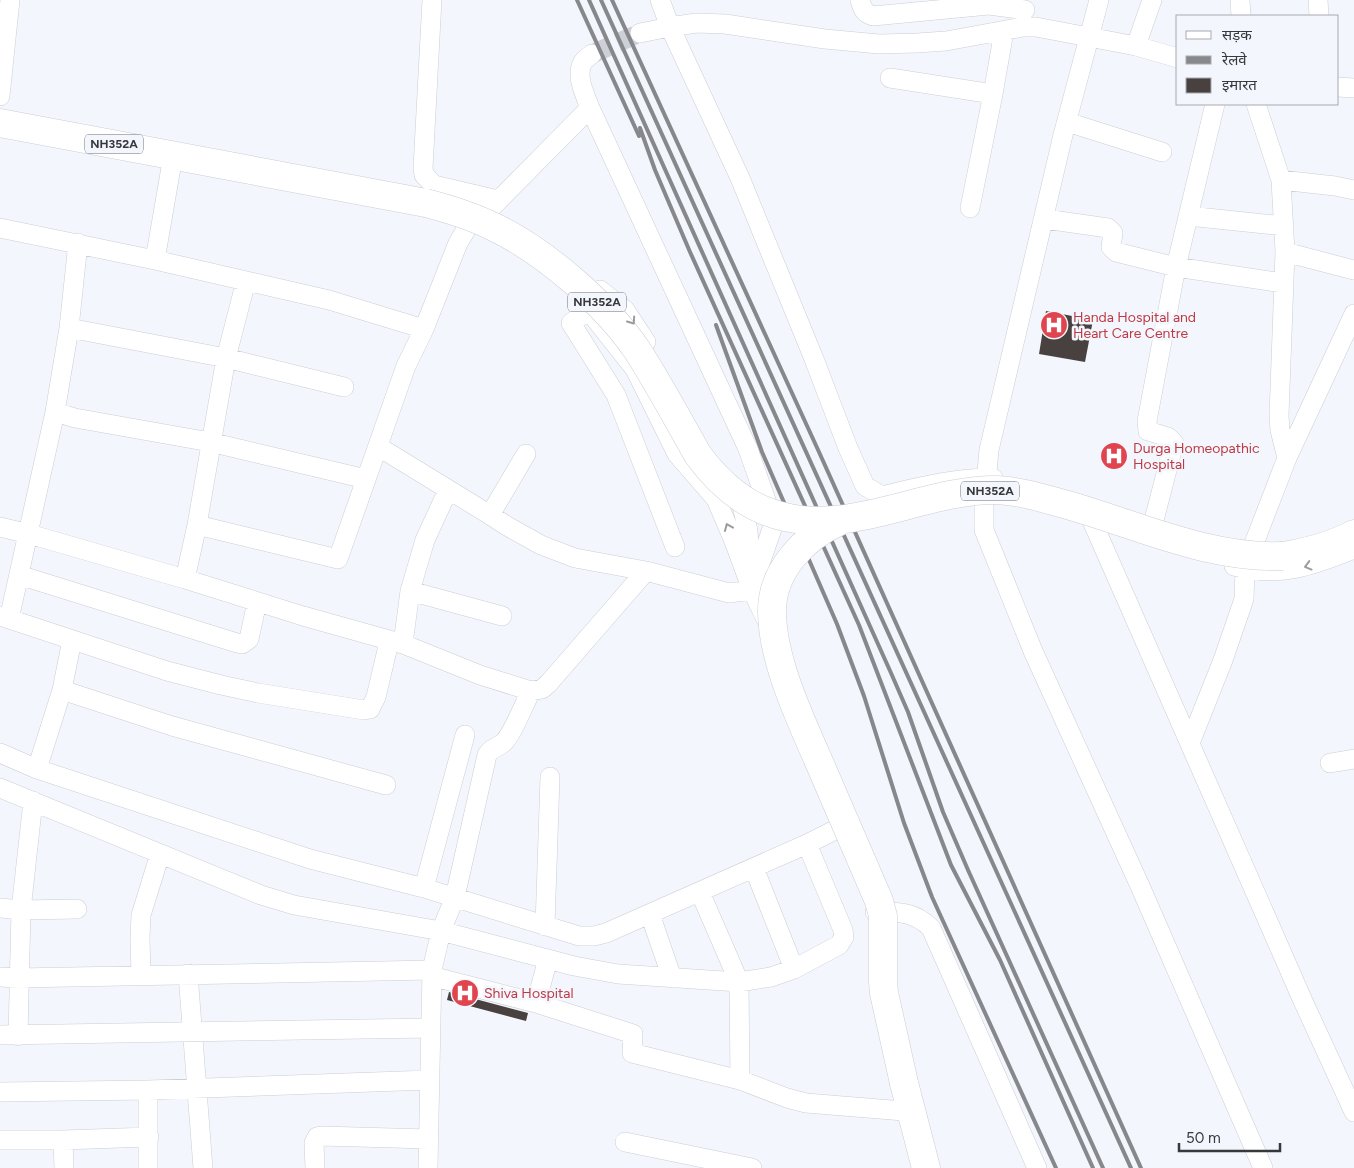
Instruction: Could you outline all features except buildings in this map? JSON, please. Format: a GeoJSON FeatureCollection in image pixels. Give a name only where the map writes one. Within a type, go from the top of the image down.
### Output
{"type":"FeatureCollection","features":[{"type":"Feature","properties":{"kind":"highway","name":"NH352A"},"geometry":{"type":"LineString","coordinates":[[0,123],[426,203],[451,210],[494,227],[531,248],[579,286],[609,314],[636,350],[698,456],[718,480],[756,507],[784,517],[814,521],[836,520],[961,493],[997,490],[1043,498],[1203,548],[1242,555],[1267,557],[1307,552],[1325,547],[1354,534]]}},
{"type":"Feature","properties":{"kind":"highway"},"geometry":{"type":"LineString","coordinates":[[848,518],[828,526],[795,553],[780,576],[773,601],[772,613],[776,644],[791,699],[879,901],[883,916],[884,993],[904,1084],[926,1168]]}},
{"type":"Feature","properties":{"kind":"street"},"geometry":{"type":"LineString","coordinates":[[0,96],[10,0]]}},
{"type":"Feature","properties":{"kind":"street"},"geometry":{"type":"LineString","coordinates":[[432,0],[424,175],[434,185],[493,205],[625,310],[656,355],[694,431],[739,490],[748,531],[752,590]]}},
{"type":"Feature","properties":{"kind":"street"},"geometry":{"type":"LineString","coordinates":[[660,0],[670,26],[740,178],[865,486],[882,496],[943,481],[971,478],[1017,479],[1038,483],[1216,539],[1253,546],[1278,546],[1299,543],[1319,537],[1354,520]]}},
{"type":"Feature","properties":{"kind":"street"},"geometry":{"type":"LineString","coordinates":[[860,0],[862,8],[873,16],[912,6],[989,5],[1025,12],[1036,27],[1090,36],[1176,57]]}},
{"type":"Feature","properties":{"kind":"street"},"geometry":{"type":"LineString","coordinates":[[1100,0],[1067,122],[990,450],[984,505],[984,530],[1033,651],[1140,886],[1263,1168]]}},
{"type":"Feature","properties":{"kind":"street"},"geometry":{"type":"LineString","coordinates":[[1136,46],[1152,0]]}},
{"type":"Feature","properties":{"kind":"street"},"geometry":{"type":"LineString","coordinates":[[1240,0],[1242,15]]}},
{"type":"Feature","properties":{"kind":"street"},"geometry":{"type":"LineString","coordinates":[[1318,0],[1319,15]]}},
{"type":"Feature","properties":{"kind":"street"},"geometry":{"type":"LineString","coordinates":[[640,33],[670,26],[696,23],[725,24],[825,39],[879,44],[917,44],[1004,31],[1025,12]]}},
{"type":"Feature","properties":{"kind":"street"},"geometry":{"type":"LineString","coordinates":[[970,208],[1004,31]]}},
{"type":"Feature","properties":{"kind":"street"},"geometry":{"type":"LineString","coordinates":[[592,54],[584,61],[581,68],[582,87],[590,108],[748,449],[774,523],[752,590]]}},
{"type":"Feature","properties":{"kind":"street"},"geometry":{"type":"LineString","coordinates":[[890,78],[993,94]]}},
{"type":"Feature","properties":{"kind":"street"},"geometry":{"type":"LineString","coordinates":[[1339,86],[1354,88]]}},
{"type":"Feature","properties":{"kind":"street"},"geometry":{"type":"LineString","coordinates":[[1154,520],[1174,443],[1168,437],[1148,431],[1147,421],[1176,267],[1215,105]]}},
{"type":"Feature","properties":{"kind":"street"},"geometry":{"type":"LineString","coordinates":[[1256,105],[1281,180],[1285,252],[1279,416],[1280,430],[1287,458]]}},
{"type":"Feature","properties":{"kind":"street"},"geometry":{"type":"LineString","coordinates":[[493,205],[590,108]]}},
{"type":"Feature","properties":{"kind":"street"},"geometry":{"type":"LineString","coordinates":[[1067,122],[1162,152]]}},
{"type":"Feature","properties":{"kind":"street"},"geometry":{"type":"LineString","coordinates":[[173,156],[220,154],[493,205]]}},
{"type":"Feature","properties":{"kind":"street"},"geometry":{"type":"LineString","coordinates":[[173,156],[217,176],[419,215],[468,228],[528,259],[589,310],[634,370],[677,454],[716,499],[752,590],[766,619],[785,634],[806,703],[894,912],[892,985],[898,1023],[932,1168]]}},
{"type":"Feature","properties":{"kind":"street"},"geometry":{"type":"LineString","coordinates":[[155,260],[173,156]]}},
{"type":"Feature","properties":{"kind":"street"},"geometry":{"type":"LineString","coordinates":[[1281,180],[1354,190]]}},
{"type":"Feature","properties":{"kind":"street"},"geometry":{"type":"LineString","coordinates":[[1188,216],[1284,226]]}},
{"type":"Feature","properties":{"kind":"street"},"geometry":{"type":"LineString","coordinates":[[1045,219],[1108,228],[1113,233],[1111,246],[1116,252],[1176,267],[1283,283]]}},
{"type":"Feature","properties":{"kind":"street"},"geometry":{"type":"LineString","coordinates":[[0,228],[155,260],[329,300],[424,329]]}},
{"type":"Feature","properties":{"kind":"street"},"geometry":{"type":"LineString","coordinates":[[197,525],[338,559],[406,366],[424,329],[455,248],[468,228]]}},
{"type":"Feature","properties":{"kind":"street"},"geometry":{"type":"LineString","coordinates":[[78,244],[69,328],[55,412],[29,534],[19,575],[5,618],[167,671],[221,685],[258,693],[364,710],[370,709],[396,643],[425,540],[448,490]]}},
{"type":"Feature","properties":{"kind":"street"},"geometry":{"type":"LineString","coordinates":[[1285,252],[1354,270]]}},
{"type":"Feature","properties":{"kind":"street"},"geometry":{"type":"LineString","coordinates":[[185,579],[197,525],[226,358],[246,281]]}},
{"type":"Feature","properties":{"kind":"street"},"geometry":{"type":"LineString","coordinates":[[589,310],[570,323],[616,395],[675,547]]}},
{"type":"Feature","properties":{"kind":"street"},"geometry":{"type":"LineString","coordinates":[[1190,743],[1223,660],[1244,599],[1246,569],[1253,546],[1287,458],[1354,314]]}},
{"type":"Feature","properties":{"kind":"street"},"geometry":{"type":"LineString","coordinates":[[69,328],[226,358],[344,387]]}},
{"type":"Feature","properties":{"kind":"street"},"geometry":{"type":"LineString","coordinates":[[55,412],[74,418],[210,442],[366,479]]}},
{"type":"Feature","properties":{"kind":"street"},"geometry":{"type":"LineString","coordinates":[[379,447],[523,536],[558,552],[575,558],[646,571],[729,593],[752,590]]}},
{"type":"Feature","properties":{"kind":"street"},"geometry":{"type":"LineString","coordinates":[[490,515],[526,454]]}},
{"type":"Feature","properties":{"kind":"street"},"geometry":{"type":"LineString","coordinates":[[984,505],[1008,502],[1049,507],[1246,569],[1258,571],[1294,570],[1315,565],[1354,549]]}},
{"type":"Feature","properties":{"kind":"street"},"geometry":{"type":"LineString","coordinates":[[1092,521],[1299,993],[1354,1112]]}},
{"type":"Feature","properties":{"kind":"street"},"geometry":{"type":"LineString","coordinates":[[0,527],[185,579],[396,643],[480,675],[531,691],[542,689],[548,684],[646,571]]}},
{"type":"Feature","properties":{"kind":"street"},"geometry":{"type":"LineString","coordinates":[[19,575],[242,644],[249,639],[257,602]]}},
{"type":"Feature","properties":{"kind":"street"},"geometry":{"type":"LineString","coordinates":[[410,592],[502,616]]}},
{"type":"Feature","properties":{"kind":"street"},"geometry":{"type":"LineString","coordinates":[[766,619],[762,643],[786,715],[875,912],[873,973],[875,989],[919,1168]]}},
{"type":"Feature","properties":{"kind":"street"},"geometry":{"type":"LineString","coordinates":[[37,770],[62,690],[72,640]]}},
{"type":"Feature","properties":{"kind":"street"},"geometry":{"type":"LineString","coordinates":[[62,690],[172,726],[386,785]]}},
{"type":"Feature","properties":{"kind":"street"},"geometry":{"type":"LineString","coordinates":[[428,1168],[431,973],[441,931],[455,897],[487,755],[492,748],[500,745],[507,739],[531,691]]}},
{"type":"Feature","properties":{"kind":"street"},"geometry":{"type":"LineString","coordinates":[[424,888],[465,735]]}},
{"type":"Feature","properties":{"kind":"street"},"geometry":{"type":"LineString","coordinates":[[0,753],[37,770],[310,859],[424,888],[579,936],[594,936],[606,933],[837,829]]}},
{"type":"Feature","properties":{"kind":"street"},"geometry":{"type":"LineString","coordinates":[[1330,764],[1354,759]]}},
{"type":"Feature","properties":{"kind":"street"},"geometry":{"type":"LineString","coordinates":[[545,926],[550,777]]}},
{"type":"Feature","properties":{"kind":"street"},"geometry":{"type":"LineString","coordinates":[[0,788],[261,895],[294,905],[441,931],[548,959],[618,974],[672,978],[739,982],[772,977],[794,969],[839,945],[844,936],[844,930],[807,844]]}},
{"type":"Feature","properties":{"kind":"street"},"geometry":{"type":"LineString","coordinates":[[33,801],[21,910],[9,977],[9,1036],[430,1028]]}},
{"type":"Feature","properties":{"kind":"street"},"geometry":{"type":"LineString","coordinates":[[141,974],[141,915],[160,854]]}},
{"type":"Feature","properties":{"kind":"street"},"geometry":{"type":"LineString","coordinates":[[754,868],[794,969]]}},
{"type":"Feature","properties":{"kind":"street"},"geometry":{"type":"LineString","coordinates":[[700,892],[739,982],[740,1080]]}},
{"type":"Feature","properties":{"kind":"street"},"geometry":{"type":"LineString","coordinates":[[0,908],[21,910],[77,909]]}},
{"type":"Feature","properties":{"kind":"street"},"geometry":{"type":"LineString","coordinates":[[875,912],[910,914],[931,928],[1037,1168]]}},
{"type":"Feature","properties":{"kind":"street"},"geometry":{"type":"LineString","coordinates":[[650,914],[672,978]]}},
{"type":"Feature","properties":{"kind":"street"},"geometry":{"type":"LineString","coordinates":[[536,1004],[548,959]]}},
{"type":"Feature","properties":{"kind":"street"},"geometry":{"type":"LineString","coordinates":[[9,977],[141,974],[431,973],[634,1034],[632,1053],[740,1080],[787,1098],[806,1103],[904,1111]]}},
{"type":"Feature","properties":{"kind":"street"},"geometry":{"type":"LineString","coordinates":[[188,974],[194,1032],[203,1168]]}},
{"type":"Feature","properties":{"kind":"street"},"geometry":{"type":"LineString","coordinates":[[0,1092],[148,1090],[430,1080]]}},
{"type":"Feature","properties":{"kind":"street"},"geometry":{"type":"LineString","coordinates":[[148,1090],[148,1168]]}},
{"type":"Feature","properties":{"kind":"street"},"geometry":{"type":"LineString","coordinates":[[0,1140],[149,1137]]}},
{"type":"Feature","properties":{"kind":"street"},"geometry":{"type":"LineString","coordinates":[[315,1168],[314,1143],[317,1137],[429,1139]]}},
{"type":"Feature","properties":{"kind":"street"},"geometry":{"type":"LineString","coordinates":[[63,1140],[64,1168]]}},
{"type":"Feature","properties":{"kind":"street"},"geometry":{"type":"LineString","coordinates":[[625,1142],[752,1168]]}},
{"type":"Feature","properties":{"kind":"tunnel"},"geometry":{"type":"LineString","coordinates":[[592,54],[640,33]]}},
{"type":"Feature","properties":{"kind":"railway"},"geometry":{"type":"LineString","coordinates":[[577,0],[639,136]]}},
{"type":"Feature","properties":{"kind":"railway"},"geometry":{"type":"LineString","coordinates":[[589,0],[891,673],[908,712],[943,812],[1103,1168]]}},
{"type":"Feature","properties":{"kind":"railway"},"geometry":{"type":"LineString","coordinates":[[601,0],[1131,1168]]}},
{"type":"Feature","properties":{"kind":"railway"},"geometry":{"type":"LineString","coordinates":[[612,0],[819,452],[1141,1168]]}},
{"type":"Feature","properties":{"kind":"railway"},"geometry":{"type":"LineString","coordinates":[[640,128],[655,170],[690,252],[859,625],[951,865],[1000,960],[1093,1168]]}},
{"type":"Feature","properties":{"kind":"railway"},"geometry":{"type":"LineString","coordinates":[[716,325],[762,452],[837,624],[864,696],[904,823],[932,897],[1056,1168]]}},
{"type":"Feature","properties":{"kind":"place","name":"Handa Hospital and Heart Care Centre"},"geometry":{"type":"Point","coordinates":[1054,325]}},
{"type":"Feature","properties":{"kind":"place","name":"Durga Homeopathic Hospital"},"geometry":{"type":"Point","coordinates":[1114,456]}},
{"type":"Feature","properties":{"kind":"place","name":"Shiva Hospital"},"geometry":{"type":"Point","coordinates":[465,993]}}]}
